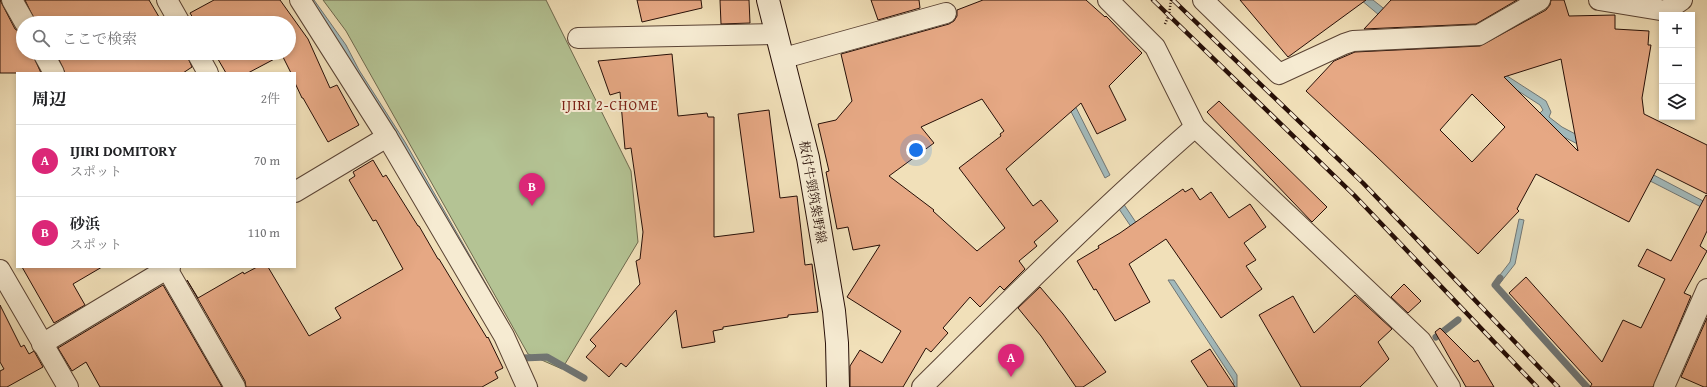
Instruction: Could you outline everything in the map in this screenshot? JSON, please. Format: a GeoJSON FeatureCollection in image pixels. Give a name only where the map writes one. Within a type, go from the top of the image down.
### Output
{"type":"FeatureCollection","features":[{"type":"Feature","properties":{"kind":"main road","name":"板付牛頸筑紫野線"},"geometry":{"type":"LineString","coordinates":[[768,0],[784,58],[808,158],[834,311],[837,343],[838,387]]}},
{"type":"Feature","properties":{"kind":"street"},"geometry":{"type":"LineString","coordinates":[[12,0],[21,16]]}},
{"type":"Feature","properties":{"kind":"street"},"geometry":{"type":"LineString","coordinates":[[167,0],[176,16]]}},
{"type":"Feature","properties":{"kind":"street"},"geometry":{"type":"LineString","coordinates":[[300,0],[387,137],[504,336],[527,387]]}},
{"type":"Feature","properties":{"kind":"street"},"geometry":{"type":"LineString","coordinates":[[1108,0],[1155,47],[1195,127],[1421,341],[1450,387]]}},
{"type":"Feature","properties":{"kind":"street"},"geometry":{"type":"LineString","coordinates":[[1203,0],[1279,74],[1344,44],[1354,41],[1480,35],[1540,0]]}},
{"type":"Feature","properties":{"kind":"street"},"geometry":{"type":"LineString","coordinates":[[1599,0],[1666,10],[1682,0]]}},
{"type":"Feature","properties":{"kind":"street"},"geometry":{"type":"LineString","coordinates":[[784,58],[946,13]]}},
{"type":"Feature","properties":{"kind":"street"},"geometry":{"type":"LineString","coordinates":[[578,38],[777,34]]}},
{"type":"Feature","properties":{"kind":"street"},"geometry":{"type":"LineString","coordinates":[[47,60],[53,72]]}},
{"type":"Feature","properties":{"kind":"street"},"geometry":{"type":"LineString","coordinates":[[201,60],[207,72]]}},
{"type":"Feature","properties":{"kind":"street"},"geometry":{"type":"LineString","coordinates":[[922,387],[1016,294],[1195,127]]}},
{"type":"Feature","properties":{"kind":"street"},"geometry":{"type":"LineString","coordinates":[[296,191],[387,137]]}},
{"type":"Feature","properties":{"kind":"street"},"geometry":{"type":"LineString","coordinates":[[42,344],[168,268],[235,387]]}},
{"type":"Feature","properties":{"kind":"street"},"geometry":{"type":"LineString","coordinates":[[0,270],[68,387]]}},
{"type":"Feature","properties":{"kind":"street"},"geometry":{"type":"LineString","coordinates":[[1664,387],[1707,289]]}},
{"type":"Feature","properties":{"kind":"green space"},"geometry":{"type":"Polygon","coordinates":[[[323,0],[546,0],[631,171],[638,242],[562,369],[528,354],[346,31],[323,0]]]}},
{"type":"Feature","properties":{"kind":"water"},"geometry":{"type":"Polygon","coordinates":[[[304,0],[314,0],[346,45],[359,70],[405,142],[506,319],[538,387],[532,387],[304,0]]]}},
{"type":"Feature","properties":{"kind":"water"},"geometry":{"type":"Polygon","coordinates":[[[1361,0],[1373,0],[1401,22],[1391,25],[1361,0]]]}},
{"type":"Feature","properties":{"kind":"water"},"geometry":{"type":"Polygon","coordinates":[[[1420,44],[1459,45],[1546,101],[1551,112],[1549,117],[1562,127],[1707,203],[1707,210],[1558,134],[1540,113],[1543,110],[1540,105],[1456,51],[1420,44]]]}},
{"type":"Feature","properties":{"kind":"water"},"geometry":{"type":"Polygon","coordinates":[[[1047,50],[1110,175],[1105,178],[1041,53],[1047,50]]]}},
{"type":"Feature","properties":{"kind":"water"},"geometry":{"type":"Polygon","coordinates":[[[1121,200],[1151,245],[1146,249],[1115,203],[1121,200]]]}},
{"type":"Feature","properties":{"kind":"water"},"geometry":{"type":"Polygon","coordinates":[[[1519,219],[1524,220],[1515,264],[1497,287],[1493,284],[1510,262],[1519,219]]]}},
{"type":"Feature","properties":{"kind":"water"},"geometry":{"type":"Polygon","coordinates":[[[1168,280],[1174,280],[1237,375],[1237,387],[1233,387],[1234,382],[1232,378],[1168,280]]]}},
{"type":"Feature","properties":{"kind":"building"},"geometry":{"type":"Polygon","coordinates":[[[0,0],[16,30],[16,60],[35,60],[41,72],[0,73],[0,0]]]}},
{"type":"Feature","properties":{"kind":"building"},"geometry":{"type":"Polygon","coordinates":[[[25,0],[149,0],[158,16],[33,16],[25,0]]]}},
{"type":"Feature","properties":{"kind":"building"},"geometry":{"type":"Polygon","coordinates":[[[214,0],[280,0],[291,16],[192,16],[190,13],[214,0]]]}},
{"type":"Feature","properties":{"kind":"building"},"geometry":{"type":"Polygon","coordinates":[[[637,0],[701,0],[702,8],[642,22],[637,0]]]}},
{"type":"Feature","properties":{"kind":"building"},"geometry":{"type":"Polygon","coordinates":[[[720,0],[749,0],[750,23],[721,24],[720,0]]]}},
{"type":"Feature","properties":{"kind":"building"},"geometry":{"type":"Polygon","coordinates":[[[871,0],[919,0],[920,8],[878,20],[871,0]]]}},
{"type":"Feature","properties":{"kind":"building"},"geometry":{"type":"Polygon","coordinates":[[[983,0],[1086,0],[1105,17],[1106,16],[1142,53],[1109,86],[1126,120],[1097,134],[1081,103],[1006,169],[1033,206],[1041,200],[1058,221],[1034,242],[1037,246],[1019,261],[1025,269],[1004,290],[1000,286],[980,307],[970,297],[943,328],[948,333],[931,352],[926,348],[903,387],[850,387],[850,366],[860,350],[882,363],[901,331],[847,297],[880,245],[853,250],[848,227],[837,229],[826,172],[829,171],[818,124],[836,120],[852,101],[841,54],[949,24],[954,21],[957,16],[957,10],[983,0]],[[982,99],[921,127],[934,143],[889,176],[934,210],[933,211],[977,251],[1005,228],[959,168],[1001,136],[1000,134],[1004,131],[982,99]]]}},
{"type":"Feature","properties":{"kind":"building"},"geometry":{"type":"Polygon","coordinates":[[[1240,0],[1366,0],[1288,57],[1240,0]]]}},
{"type":"Feature","properties":{"kind":"building"},"geometry":{"type":"Polygon","coordinates":[[[1391,0],[1517,0],[1476,24],[1364,29],[1391,0]]]}},
{"type":"Feature","properties":{"kind":"building"},"geometry":{"type":"Polygon","coordinates":[[[1551,0],[1564,0],[1569,16],[1615,15],[1615,29],[1649,31],[1648,45],[1651,45],[1642,98],[1644,114],[1707,145],[1707,194],[1657,169],[1629,222],[1536,174],[1517,209],[1519,211],[1478,254],[1306,91],[1334,61],[1355,52],[1480,46],[1546,10],[1550,5],[1551,0]],[[1561,59],[1504,77],[1578,151],[1561,59]],[[1472,94],[1440,130],[1472,162],[1505,127],[1472,94]]]}},
{"type":"Feature","properties":{"kind":"building"},"geometry":{"type":"Polygon","coordinates":[[[296,22],[308,39],[330,88],[337,85],[359,125],[328,142],[296,85],[296,72],[290,72],[284,60],[296,60],[296,22]]]}},
{"type":"Feature","properties":{"kind":"building"},"geometry":{"type":"Polygon","coordinates":[[[672,54],[678,116],[707,113],[708,117],[714,117],[714,237],[754,232],[738,114],[769,110],[780,198],[797,196],[805,265],[812,264],[818,312],[788,315],[788,317],[723,327],[723,329],[713,331],[715,342],[682,348],[676,310],[626,367],[621,363],[609,377],[586,357],[596,346],[590,340],[640,284],[636,261],[640,259],[643,232],[631,148],[625,149],[620,92],[610,95],[598,61],[672,54]]]}},
{"type":"Feature","properties":{"kind":"building"},"geometry":{"type":"Polygon","coordinates":[[[59,60],[189,60],[192,67],[184,72],[65,72],[59,60]]]}},
{"type":"Feature","properties":{"kind":"building"},"geometry":{"type":"Polygon","coordinates":[[[218,60],[273,60],[250,72],[225,72],[218,60]]]}},
{"type":"Feature","properties":{"kind":"building"},"geometry":{"type":"Polygon","coordinates":[[[1219,101],[1327,207],[1312,222],[1207,112],[1219,101]]]}},
{"type":"Feature","properties":{"kind":"building"},"geometry":{"type":"Polygon","coordinates":[[[373,160],[383,177],[386,175],[487,338],[488,337],[503,368],[495,372],[498,378],[482,387],[246,387],[245,381],[187,280],[198,298],[243,272],[244,274],[255,268],[269,268],[309,336],[341,318],[335,308],[403,269],[376,220],[373,221],[349,180],[355,176],[353,172],[373,160]]]}},
{"type":"Feature","properties":{"kind":"building"},"geometry":{"type":"Polygon","coordinates":[[[1192,188],[1200,200],[1211,192],[1229,218],[1250,204],[1266,227],[1244,243],[1256,260],[1246,266],[1262,289],[1221,318],[1166,239],[1129,264],[1150,302],[1115,321],[1077,261],[1099,248],[1098,246],[1120,233],[1183,189],[1185,192],[1192,188]]]}},
{"type":"Feature","properties":{"kind":"building"},"geometry":{"type":"Polygon","coordinates":[[[1706,195],[1707,231],[1700,246],[1707,251],[1684,293],[1691,296],[1653,387],[1590,387],[1592,384],[1509,293],[1526,277],[1602,362],[1623,320],[1641,328],[1665,279],[1638,266],[1647,249],[1671,261],[1706,195]]]}},
{"type":"Feature","properties":{"kind":"building"},"geometry":{"type":"Polygon","coordinates":[[[23,268],[100,268],[73,284],[85,305],[54,323],[23,268]]]}},
{"type":"Feature","properties":{"kind":"building"},"geometry":{"type":"Polygon","coordinates":[[[1404,284],[1421,301],[1408,313],[1391,297],[1404,284]]]}},
{"type":"Feature","properties":{"kind":"building"},"geometry":{"type":"Polygon","coordinates":[[[163,285],[222,387],[100,387],[86,362],[72,371],[58,348],[163,285]]]}},
{"type":"Feature","properties":{"kind":"building"},"geometry":{"type":"Polygon","coordinates":[[[1040,287],[1063,314],[1106,372],[1083,387],[1076,387],[1041,336],[1018,308],[1040,287]]]}},
{"type":"Feature","properties":{"kind":"building"},"geometry":{"type":"Polygon","coordinates":[[[1355,295],[1392,329],[1378,342],[1389,359],[1360,387],[1301,387],[1259,315],[1293,296],[1314,333],[1355,295]]]}},
{"type":"Feature","properties":{"kind":"building"},"geometry":{"type":"Polygon","coordinates":[[[0,305],[21,347],[24,345],[29,354],[34,351],[43,367],[7,387],[0,387],[0,371],[4,369],[0,362],[0,305]]]}},
{"type":"Feature","properties":{"kind":"building"},"geometry":{"type":"Polygon","coordinates":[[[1707,318],[1707,387],[1704,387],[1681,377],[1707,318]]]}},
{"type":"Feature","properties":{"kind":"building"},"geometry":{"type":"Polygon","coordinates":[[[1440,328],[1474,362],[1478,360],[1494,387],[1466,387],[1435,332],[1440,328]]]}},
{"type":"Feature","properties":{"kind":"building"},"geometry":{"type":"Polygon","coordinates":[[[1210,349],[1235,387],[1208,387],[1191,361],[1210,349]]]}},
{"type":"Feature","properties":{"kind":"waterway"},"geometry":{"type":"LineString","coordinates":[[1500,278],[1495,285],[1587,387]]}},
{"type":"Feature","properties":{"kind":"waterway"},"geometry":{"type":"LineString","coordinates":[[1436,337],[1458,320]]}},
{"type":"Feature","properties":{"kind":"waterway"},"geometry":{"type":"LineString","coordinates":[[523,358],[547,357],[584,378]]}},
{"type":"Feature","properties":{"kind":"railway"},"geometry":{"type":"LineString","coordinates":[[1153,0],[1354,195],[1537,387]]}},
{"type":"Feature","properties":{"kind":"railway"},"geometry":{"type":"LineString","coordinates":[[1173,0],[1363,183],[1558,387]]}},
{"type":"Feature","properties":{"kind":"place","name":"砂浜"},"geometry":{"type":"Point","coordinates":[532,206]}},
{"type":"Feature","properties":{"kind":"place","name":"IJIRI DOMITORY"},"geometry":{"type":"Point","coordinates":[1011,377]}},
{"type":"Feature","properties":{"kind":"district","name":"IJIRI 2-CHOME"},"geometry":{"type":"Point","coordinates":[610,105]}}]}
